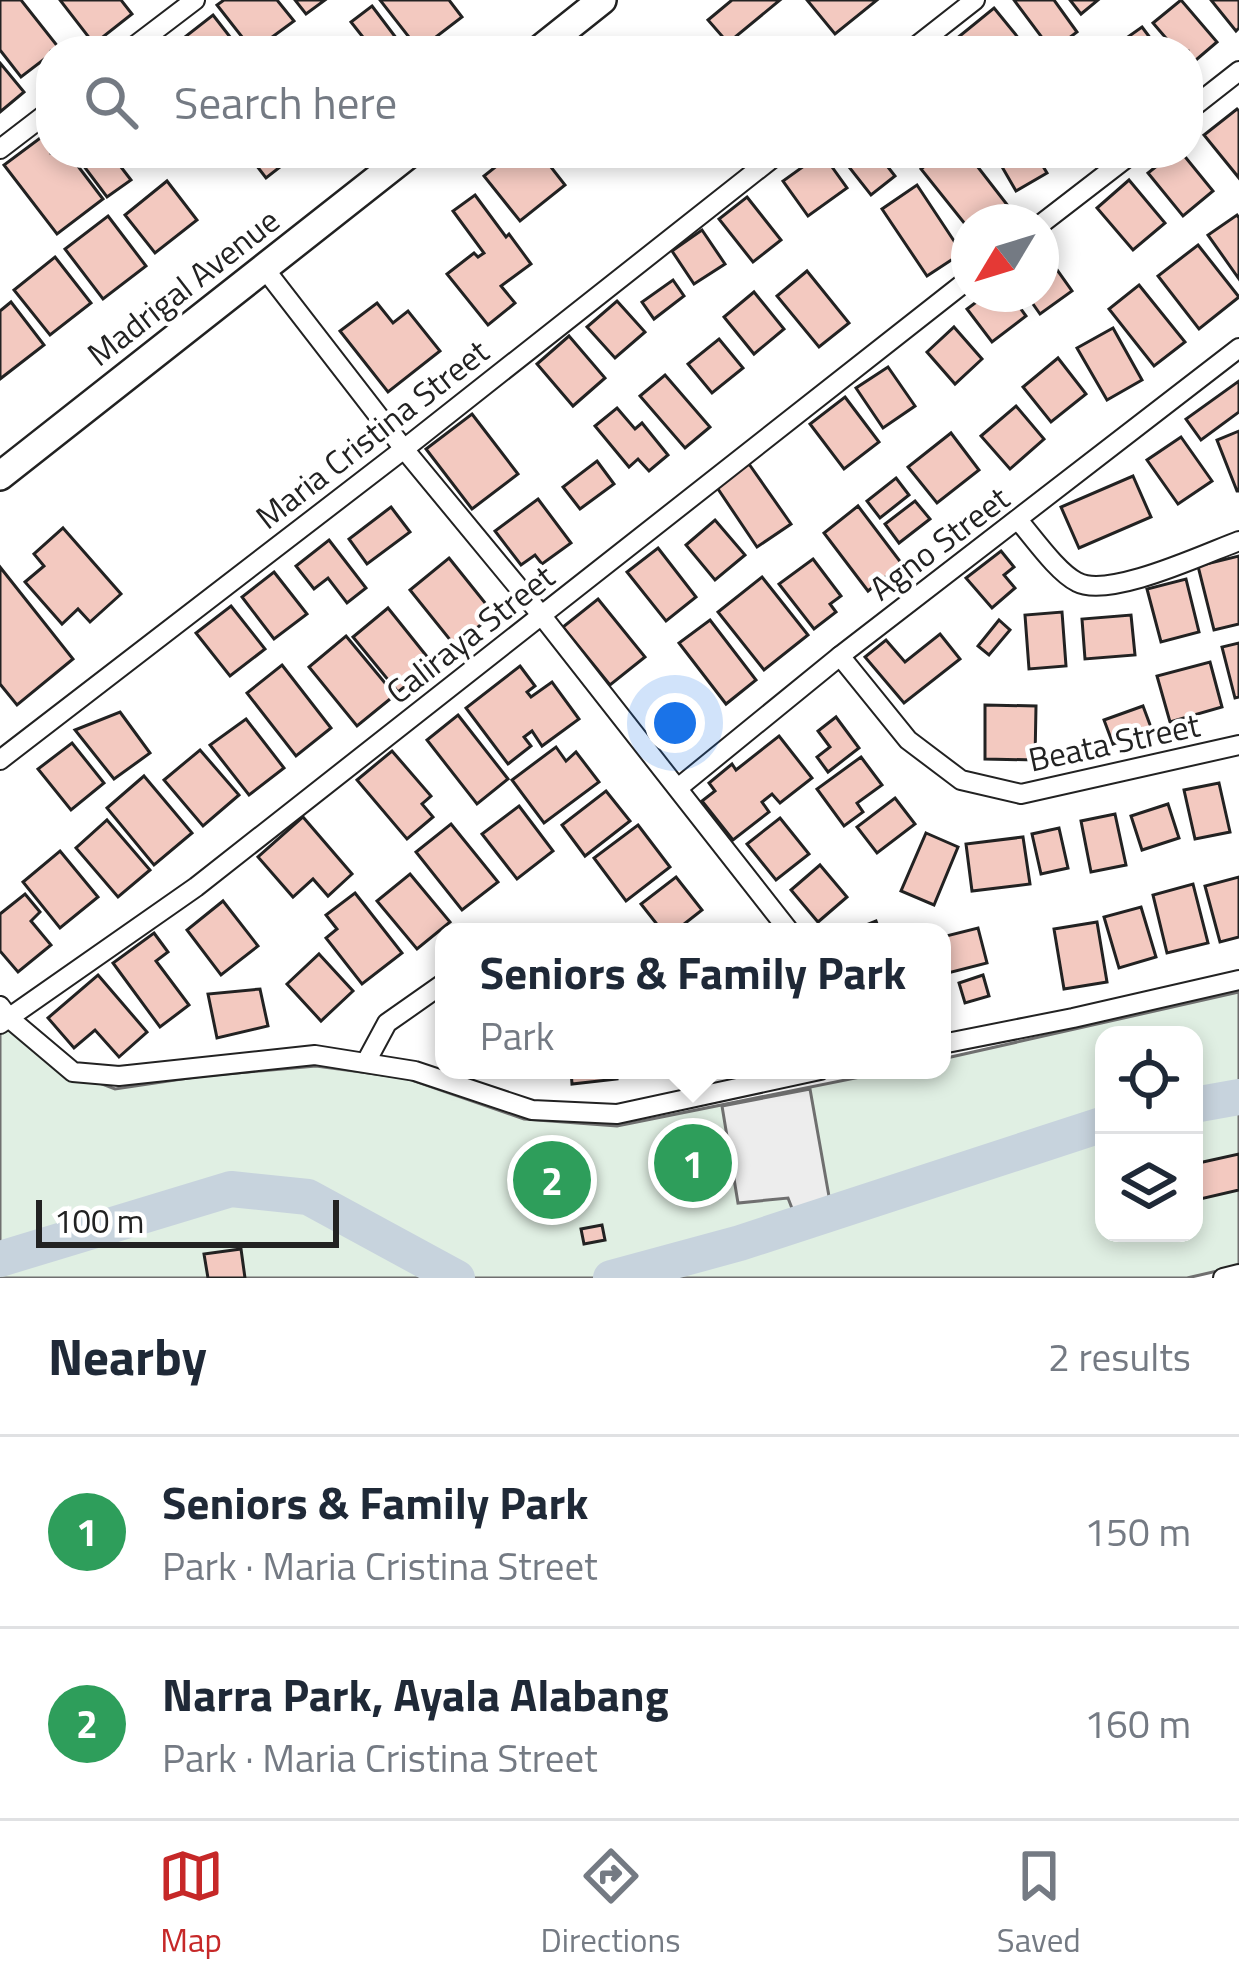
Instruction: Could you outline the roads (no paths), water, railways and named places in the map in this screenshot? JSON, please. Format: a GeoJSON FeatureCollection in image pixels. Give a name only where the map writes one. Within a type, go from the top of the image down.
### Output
{"type":"FeatureCollection","features":[{"type":"Feature","properties":{"kind":"street"},"geometry":{"type":"LineString","coordinates":[[148,36],[195,0]]}},
{"type":"Feature","properties":{"kind":"street"},"geometry":{"type":"LineString","coordinates":[[557,36],[602,0]]}},
{"type":"Feature","properties":{"kind":"street"},"geometry":{"type":"LineString","coordinates":[[929,36],[975,0]]}},
{"type":"Feature","properties":{"kind":"street"},"geometry":{"type":"LineString","coordinates":[[1203,99],[1239,71]]}},
{"type":"Feature","properties":{"kind":"street"},"geometry":{"type":"LineString","coordinates":[[0,149],[36,121]]}},
{"type":"Feature","properties":{"kind":"street","name":"Madrigal Avenue"},"geometry":{"type":"LineString","coordinates":[[0,476],[391,168]]}},
{"type":"Feature","properties":{"kind":"street","name":"Maria Cristina Street"},"geometry":{"type":"LineString","coordinates":[[0,760],[760,168]]}},
{"type":"Feature","properties":{"kind":"street"},"geometry":{"type":"LineString","coordinates":[[1059,210],[1114,168]]}},
{"type":"Feature","properties":{"kind":"street"},"geometry":{"type":"LineString","coordinates":[[264,268],[783,923]]}},
{"type":"Feature","properties":{"kind":"street","name":"Caliraya Street"},"geometry":{"type":"LineString","coordinates":[[3,1016],[196,886],[951,293]]}},
{"type":"Feature","properties":{"kind":"street","name":"Agno Street"},"geometry":{"type":"LineString","coordinates":[[678,788],[840,656],[1239,348]]}},
{"type":"Feature","properties":{"kind":"street"},"geometry":{"type":"LineString","coordinates":[[1018,520],[1074,581],[1096,588],[1126,583],[1239,541]]}},
{"type":"Feature","properties":{"kind":"street","name":"Beata Street"},"geometry":{"type":"LineString","coordinates":[[840,656],[908,740],[961,780],[1001,790],[1021,794],[1239,746]]}},
{"type":"Feature","properties":{"kind":"street"},"geometry":{"type":"LineString","coordinates":[[951,1042],[1239,980]]}},
{"type":"Feature","properties":{"kind":"street"},"geometry":{"type":"LineString","coordinates":[[366,1062],[387,1023],[435,989]]}},
{"type":"Feature","properties":{"kind":"street"},"geometry":{"type":"LineString","coordinates":[[3,1016],[73,1072],[119,1076],[315,1055],[435,1078]]}},
{"type":"Feature","properties":{"kind":"street"},"geometry":{"type":"LineString","coordinates":[[439,1079],[532,1110],[616,1114],[778,1079]]}},
{"type":"Feature","properties":{"kind":"street"},"geometry":{"type":"LineString","coordinates":[[1223,1278],[1239,1274]]}},
{"type":"Feature","properties":{"kind":"waterway"},"geometry":{"type":"LineString","coordinates":[[1203,1103],[1239,1097]]}},
{"type":"Feature","properties":{"kind":"waterway"},"geometry":{"type":"LineString","coordinates":[[611,1278],[740,1243],[1095,1127]]}},
{"type":"Feature","properties":{"kind":"waterway"},"geometry":{"type":"LineString","coordinates":[[0,1259],[231,1189],[308,1197],[457,1278]]}},
{"type":"Feature","properties":{"kind":"place","name":"Seniors & Family Park"},"geometry":{"type":"Point","coordinates":[693,1163]}},
{"type":"Feature","properties":{"kind":"place","name":"Narra Park, Ayala Alabang"},"geometry":{"type":"Point","coordinates":[552,1180]}}]}
